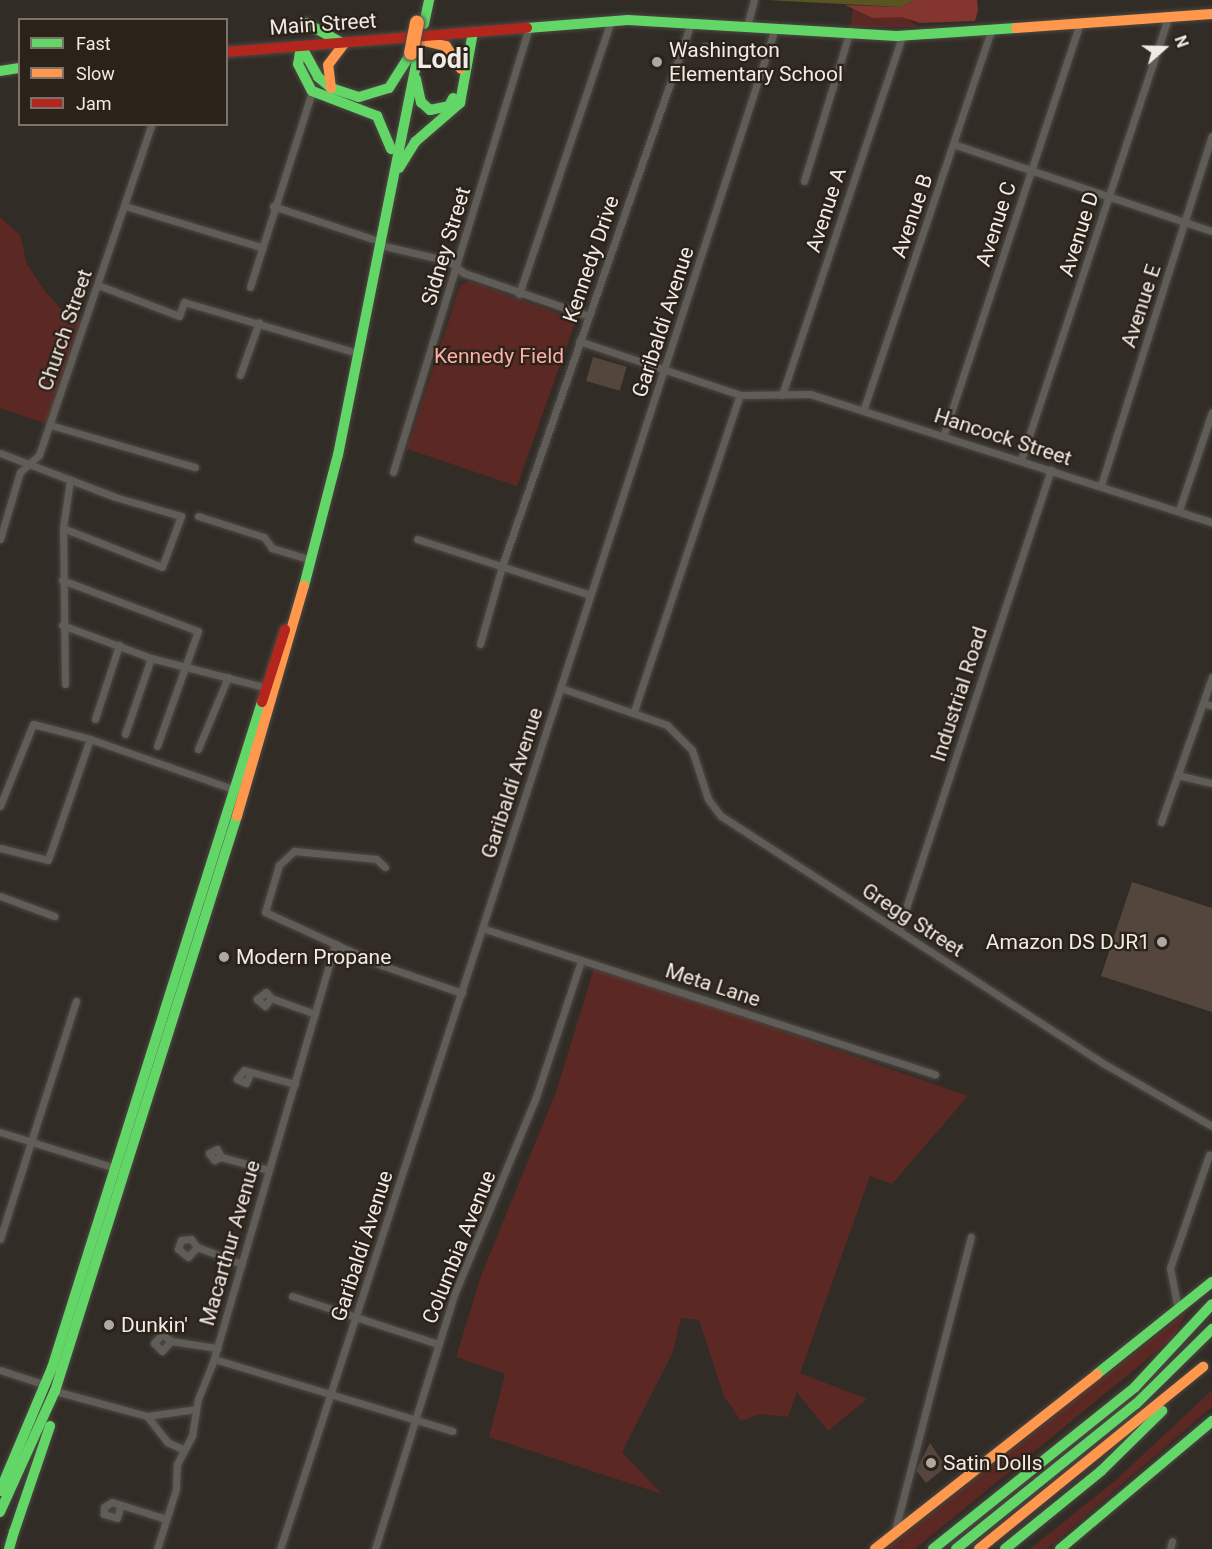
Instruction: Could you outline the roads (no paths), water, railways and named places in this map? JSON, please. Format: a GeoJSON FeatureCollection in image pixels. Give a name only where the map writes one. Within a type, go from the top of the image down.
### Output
{"type":"FeatureCollection","features":[{"type":"Feature","properties":{"kind":"main road"},"geometry":{"type":"LineString","coordinates":[[0,1512],[50,1388],[282,673],[330,489],[391,149],[420,23],[421,0]]}},
{"type":"Feature","properties":{"kind":"main road"},"geometry":{"type":"LineString","coordinates":[[420,23],[429,0]]}},
{"type":"Feature","properties":{"kind":"main road","name":"Main Street"},"geometry":{"type":"LineString","coordinates":[[228,52],[411,38],[472,36],[610,21],[850,30],[902,36],[1212,14]]}},
{"type":"Feature","properties":{"kind":"main road"},"geometry":{"type":"LineString","coordinates":[[306,23],[344,44],[328,65],[331,88]]}},
{"type":"Feature","properties":{"kind":"main road"},"geometry":{"type":"LineString","coordinates":[[414,54],[421,102],[437,111],[453,98],[464,49],[472,36]]}},
{"type":"Feature","properties":{"kind":"main road"},"geometry":{"type":"LineString","coordinates":[[394,176],[415,142],[460,103],[473,51],[472,36]]}},
{"type":"Feature","properties":{"kind":"main road"},"geometry":{"type":"LineString","coordinates":[[411,38],[446,46],[461,69]]}},
{"type":"Feature","properties":{"kind":"main road"},"geometry":{"type":"LineString","coordinates":[[301,46],[318,77],[331,88],[359,97],[378,94],[389,88],[414,54]]}},
{"type":"Feature","properties":{"kind":"main road"},"geometry":{"type":"LineString","coordinates":[[301,46],[298,64],[312,91],[377,116],[391,149]]}},
{"type":"Feature","properties":{"kind":"main road"},"geometry":{"type":"LineString","coordinates":[[0,71],[18,68]]}},
{"type":"Feature","properties":{"kind":"main road"},"geometry":{"type":"LineString","coordinates":[[0,1491],[50,1388],[116,1168],[268,688],[304,558],[376,242],[394,176],[415,72]]}},
{"type":"Feature","properties":{"kind":"main road"},"geometry":{"type":"LineString","coordinates":[[875,1549],[1212,1282]]}},
{"type":"Feature","properties":{"kind":"main road"},"geometry":{"type":"LineString","coordinates":[[933,1549],[1135,1387],[1212,1304]]}},
{"type":"Feature","properties":{"kind":"main road"},"geometry":{"type":"LineString","coordinates":[[956,1549],[1136,1404],[1212,1329]]}},
{"type":"Feature","properties":{"kind":"main road"},"geometry":{"type":"LineString","coordinates":[[979,1549],[1208,1362]]}},
{"type":"Feature","properties":{"kind":"main road"},"geometry":{"type":"LineString","coordinates":[[1005,1549],[1121,1453],[1208,1362]]}},
{"type":"Feature","properties":{"kind":"main road"},"geometry":{"type":"LineString","coordinates":[[9,1549],[45,1443],[50,1388]]}},
{"type":"Feature","properties":{"kind":"main road"},"geometry":{"type":"LineString","coordinates":[[1060,1549],[1212,1421]]}},
{"type":"Feature","properties":{"kind":"main road"},"geometry":{"type":"LineString","coordinates":[[1068,1549],[1114,1504]]}},
{"type":"Feature","properties":{"kind":"street"},"geometry":{"type":"LineString","coordinates":[[747,26],[754,0]]}},
{"type":"Feature","properties":{"kind":"street","name":"Avenue D"},"geometry":{"type":"LineString","coordinates":[[1021,460],[1168,17]]}},
{"type":"Feature","properties":{"kind":"street"},"geometry":{"type":"LineString","coordinates":[[519,294],[610,21]]}},
{"type":"Feature","properties":{"kind":"street","name":"Kennedy Drive"},"geometry":{"type":"LineString","coordinates":[[480,644],[502,566],[691,23]]}},
{"type":"Feature","properties":{"kind":"street","name":"Avenue C"},"geometry":{"type":"LineString","coordinates":[[944,434],[1079,25]]}},
{"type":"Feature","properties":{"kind":"street","name":"Sidney Street"},"geometry":{"type":"LineString","coordinates":[[393,472],[529,28]]}},
{"type":"Feature","properties":{"kind":"street","name":"Garibaldi Avenue"},"geometry":{"type":"LineString","coordinates":[[280,1549],[775,28]]}},
{"type":"Feature","properties":{"kind":"street"},"geometry":{"type":"LineString","coordinates":[[804,181],[850,30]]}},
{"type":"Feature","properties":{"kind":"street","name":"Avenue B"},"geometry":{"type":"LineString","coordinates":[[863,411],[992,30]]}},
{"type":"Feature","properties":{"kind":"street","name":"Avenue A"},"geometry":{"type":"LineString","coordinates":[[782,395],[902,36]]}},
{"type":"Feature","properties":{"kind":"street"},"geometry":{"type":"LineString","coordinates":[[250,287],[273,206],[312,91]]}},
{"type":"Feature","properties":{"kind":"street","name":"Church Street"},"geometry":{"type":"LineString","coordinates":[[0,539],[20,472],[39,455],[50,425],[151,126]]}},
{"type":"Feature","properties":{"kind":"street","name":"Avenue E"},"geometry":{"type":"LineString","coordinates":[[1101,485],[1212,136]]}},
{"type":"Feature","properties":{"kind":"street"},"geometry":{"type":"LineString","coordinates":[[953,144],[1212,231]]}},
{"type":"Feature","properties":{"kind":"street"},"geometry":{"type":"LineString","coordinates":[[125,206],[261,247]]}},
{"type":"Feature","properties":{"kind":"street"},"geometry":{"type":"LineString","coordinates":[[273,206],[376,242],[449,261],[457,268],[519,294],[588,316]]}},
{"type":"Feature","properties":{"kind":"street"},"geometry":{"type":"LineString","coordinates":[[98,285],[179,316],[184,302],[259,322],[351,351]]}},
{"type":"Feature","properties":{"kind":"street"},"geometry":{"type":"LineString","coordinates":[[240,375],[259,322]]}},
{"type":"Feature","properties":{"kind":"street","name":"Hancock Street"},"geometry":{"type":"LineString","coordinates":[[579,341],[740,395],[810,394],[944,434],[1212,522]]}},
{"type":"Feature","properties":{"kind":"street"},"geometry":{"type":"LineString","coordinates":[[634,711],[740,395]]}},
{"type":"Feature","properties":{"kind":"street"},"geometry":{"type":"LineString","coordinates":[[1179,510],[1212,412]]}},
{"type":"Feature","properties":{"kind":"street"},"geometry":{"type":"LineString","coordinates":[[50,425],[195,467]]}},
{"type":"Feature","properties":{"kind":"street"},"geometry":{"type":"LineString","coordinates":[[0,453],[31,462],[70,480],[181,516],[162,567],[63,528]]}},
{"type":"Feature","properties":{"kind":"street","name":"Industrial Road"},"geometry":{"type":"LineString","coordinates":[[899,929],[1051,469]]}},
{"type":"Feature","properties":{"kind":"street"},"geometry":{"type":"LineString","coordinates":[[65,684],[62,625],[63,528],[70,480]]}},
{"type":"Feature","properties":{"kind":"street"},"geometry":{"type":"LineString","coordinates":[[198,516],[264,537],[272,548],[304,558]]}},
{"type":"Feature","properties":{"kind":"street"},"geometry":{"type":"LineString","coordinates":[[417,539],[590,595]]}},
{"type":"Feature","properties":{"kind":"street"},"geometry":{"type":"LineString","coordinates":[[62,580],[198,631],[157,746]]}},
{"type":"Feature","properties":{"kind":"street"},"geometry":{"type":"LineString","coordinates":[[62,625],[151,658],[268,688]]}},
{"type":"Feature","properties":{"kind":"street"},"geometry":{"type":"LineString","coordinates":[[95,719],[118,645]]}},
{"type":"Feature","properties":{"kind":"street"},"geometry":{"type":"LineString","coordinates":[[125,734],[151,658]]}},
{"type":"Feature","properties":{"kind":"street"},"geometry":{"type":"LineString","coordinates":[[198,749],[228,677]]}},
{"type":"Feature","properties":{"kind":"street"},"geometry":{"type":"LineString","coordinates":[[1161,822],[1212,677]]}},
{"type":"Feature","properties":{"kind":"street","name":"Gregg Street"},"geometry":{"type":"LineString","coordinates":[[561,688],[634,711],[667,725],[684,739],[698,763],[708,799],[721,816],[1108,1066],[1212,1125]]}},
{"type":"Feature","properties":{"kind":"street"},"geometry":{"type":"LineString","coordinates":[[1203,703],[1212,706]]}},
{"type":"Feature","properties":{"kind":"street"},"geometry":{"type":"LineString","coordinates":[[0,806],[33,724],[90,739],[236,790]]}},
{"type":"Feature","properties":{"kind":"street"},"geometry":{"type":"LineString","coordinates":[[0,848],[48,860],[90,739]]}},
{"type":"Feature","properties":{"kind":"street"},"geometry":{"type":"LineString","coordinates":[[1177,775],[1212,783]]}},
{"type":"Feature","properties":{"kind":"street"},"geometry":{"type":"LineString","coordinates":[[385,867],[376,859],[294,852],[279,865],[265,912],[335,944],[462,993]]}},
{"type":"Feature","properties":{"kind":"street"},"geometry":{"type":"LineString","coordinates":[[0,896],[54,916]]}},
{"type":"Feature","properties":{"kind":"street","name":"Meta Lane"},"geometry":{"type":"LineString","coordinates":[[482,928],[935,1074]]}},
{"type":"Feature","properties":{"kind":"street","name":"Macarthur Avenue"},"geometry":{"type":"LineString","coordinates":[[157,1549],[184,1450],[195,1428],[196,1409],[214,1359],[335,944]]}},
{"type":"Feature","properties":{"kind":"street","name":"Columbia Avenue"},"geometry":{"type":"LineString","coordinates":[[375,1548],[438,1344],[537,1097],[581,961]]}},
{"type":"Feature","properties":{"kind":"street"},"geometry":{"type":"LineString","coordinates":[[271,998],[315,1014]]}},
{"type":"Feature","properties":{"kind":"street"},"geometry":{"type":"LineString","coordinates":[[0,1239],[76,1001]]}},
{"type":"Feature","properties":{"kind":"street"},"geometry":{"type":"LineString","coordinates":[[250,1074],[295,1084]]}},
{"type":"Feature","properties":{"kind":"street"},"geometry":{"type":"LineString","coordinates":[[0,1132],[116,1168]]}},
{"type":"Feature","properties":{"kind":"street"},"geometry":{"type":"LineString","coordinates":[[1178,1309],[1170,1268],[1209,1155]]}},
{"type":"Feature","properties":{"kind":"street"},"geometry":{"type":"LineString","coordinates":[[221,1157],[269,1170]]}},
{"type":"Feature","properties":{"kind":"street"},"geometry":{"type":"LineString","coordinates":[[894,1534],[970,1237]]}},
{"type":"Feature","properties":{"kind":"street"},"geometry":{"type":"LineString","coordinates":[[197,1247],[242,1264]]}},
{"type":"Feature","properties":{"kind":"street"},"geometry":{"type":"LineString","coordinates":[[292,1296],[438,1344]]}},
{"type":"Feature","properties":{"kind":"street"},"geometry":{"type":"LineString","coordinates":[[171,1341],[217,1348]]}},
{"type":"Feature","properties":{"kind":"street"},"geometry":{"type":"LineString","coordinates":[[214,1359],[331,1391],[452,1431]]}},
{"type":"Feature","properties":{"kind":"street"},"geometry":{"type":"LineString","coordinates":[[0,1370],[50,1388],[147,1416],[196,1409]]}},
{"type":"Feature","properties":{"kind":"street"},"geometry":{"type":"LineString","coordinates":[[147,1416],[167,1442],[184,1450]]}},
{"type":"Feature","properties":{"kind":"street"},"geometry":{"type":"LineString","coordinates":[[120,1507],[166,1519]]}},
{"type":"Feature","properties":{"kind":"street"},"geometry":{"type":"LineString","coordinates":[[1170,1549],[1172,1541]]}},
{"type":"Feature","properties":{"kind":"place","name":"Washington Elementary School"},"geometry":{"type":"Point","coordinates":[657,62]}},
{"type":"Feature","properties":{"kind":"place","name":"Amazon DS DJR1"},"geometry":{"type":"Point","coordinates":[1162,942]}},
{"type":"Feature","properties":{"kind":"place","name":"Modern Propane"},"geometry":{"type":"Point","coordinates":[224,957]}},
{"type":"Feature","properties":{"kind":"place","name":"Dunkin'"},"geometry":{"type":"Point","coordinates":[109,1325]}},
{"type":"Feature","properties":{"kind":"place","name":"Satin Dolls"},"geometry":{"type":"Point","coordinates":[931,1463]}},
{"type":"Feature","properties":{"kind":"district","name":"Lodi"},"geometry":{"type":"Point","coordinates":[443,60]}},
{"type":"Feature","properties":{"kind":"park label","name":"Kennedy Field"},"geometry":{"type":"Point","coordinates":[499,356]}}]}
